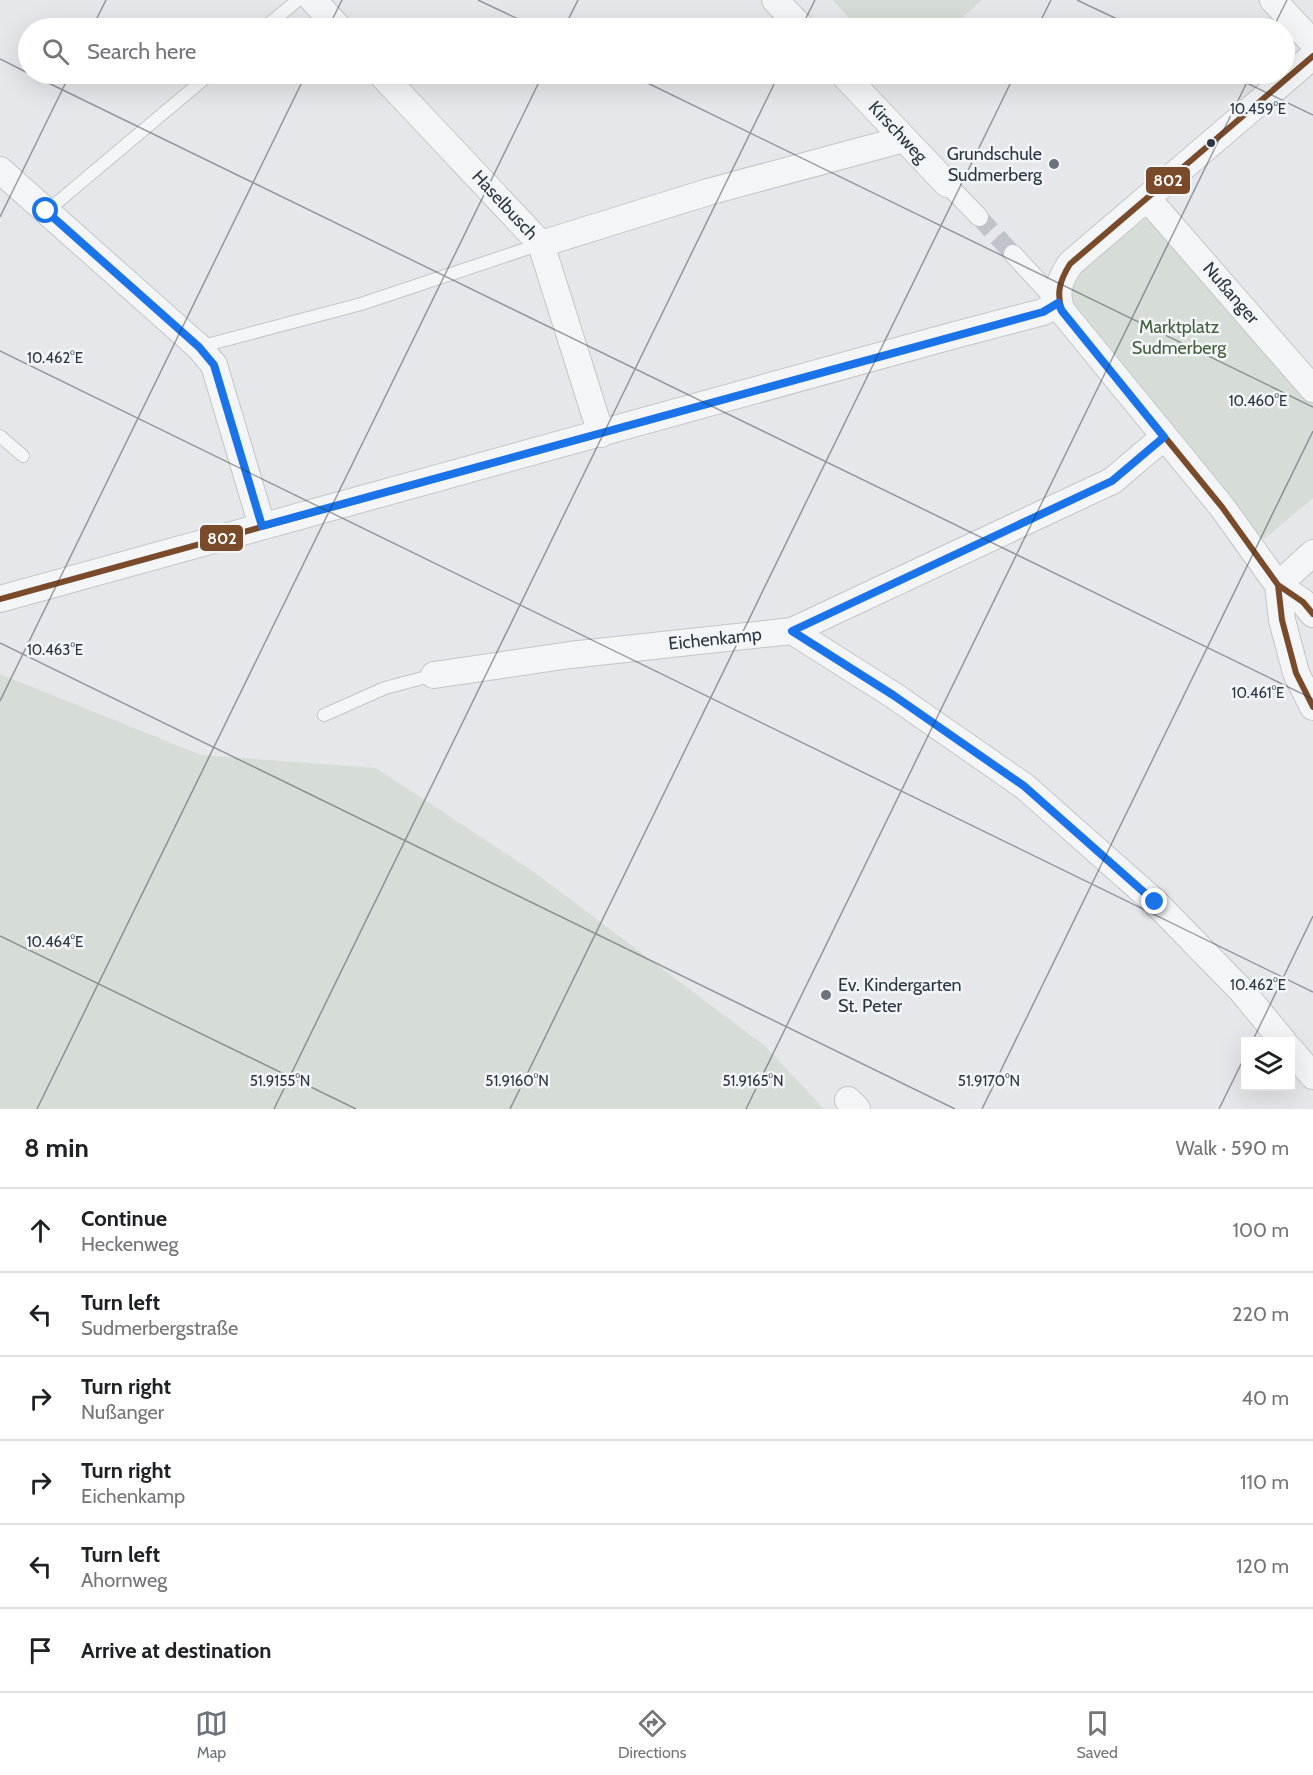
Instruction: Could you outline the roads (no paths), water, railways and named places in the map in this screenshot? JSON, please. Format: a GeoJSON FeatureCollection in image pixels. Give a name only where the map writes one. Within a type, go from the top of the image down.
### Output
{"type":"FeatureCollection","features":[{"type":"Feature","properties":{"kind":"street"},"geometry":{"type":"LineString","coordinates":[[313,0],[330,18]]}},
{"type":"Feature","properties":{"kind":"street"},"geometry":{"type":"LineString","coordinates":[[776,0],[793,18]]}},
{"type":"Feature","properties":{"kind":"street"},"geometry":{"type":"LineString","coordinates":[[1273,0],[1289,18]]}},
{"type":"Feature","properties":{"kind":"street"},"geometry":{"type":"LineString","coordinates":[[1295,24],[1313,44]]}},
{"type":"Feature","properties":{"kind":"street"},"geometry":{"type":"LineString","coordinates":[[1295,71],[1313,56]]}},
{"type":"Feature","properties":{"kind":"street","name":"Haselbusch"},"geometry":{"type":"LineString","coordinates":[[390,84],[541,244],[601,434]]}},
{"type":"Feature","properties":{"kind":"street","name":"Kirschweg"},"geometry":{"type":"LineString","coordinates":[[852,84],[979,217]]}},
{"type":"Feature","properties":{"kind":"street"},"geometry":{"type":"LineString","coordinates":[[1058,303],[1058,284],[1070,264],[1280,84]]}},
{"type":"Feature","properties":{"kind":"street"},"geometry":{"type":"LineString","coordinates":[[541,244],[708,192],[904,140]]}},
{"type":"Feature","properties":{"kind":"street"},"geometry":{"type":"LineString","coordinates":[[0,170],[199,347],[214,365],[262,526]]}},
{"type":"Feature","properties":{"kind":"street","name":"Nußanger"},"geometry":{"type":"LineString","coordinates":[[1148,198],[1313,389]]}},
{"type":"Feature","properties":{"kind":"street"},"geometry":{"type":"LineString","coordinates":[[1012,254],[1058,303],[1062,311],[1222,507],[1278,585],[1303,602],[1313,614]]}},
{"type":"Feature","properties":{"kind":"street"},"geometry":{"type":"LineString","coordinates":[[0,599],[1043,312],[1058,303]]}},
{"type":"Feature","properties":{"kind":"street","name":"Eichenkamp"},"geometry":{"type":"LineString","coordinates":[[434,675],[570,655],[792,631],[1112,481],[1164,437]]}},
{"type":"Feature","properties":{"kind":"street"},"geometry":{"type":"LineString","coordinates":[[1278,585],[1313,553]]}},
{"type":"Feature","properties":{"kind":"street"},"geometry":{"type":"LineString","coordinates":[[1278,585],[1282,620],[1296,673],[1313,707]]}},
{"type":"Feature","properties":{"kind":"street"},"geometry":{"type":"LineString","coordinates":[[792,631],[893,695],[1024,786],[1155,902],[1241,990],[1281,1037]]}},
{"type":"Feature","properties":{"kind":"street"},"geometry":{"type":"LineString","coordinates":[[1295,1055],[1313,1076]]}},
{"type":"Feature","properties":{"kind":"lane"},"geometry":{"type":"LineString","coordinates":[[276,18],[298,0]]}},
{"type":"Feature","properties":{"kind":"lane"},"geometry":{"type":"LineString","coordinates":[[46,211],[198,84]]}},
{"type":"Feature","properties":{"kind":"lane"},"geometry":{"type":"LineString","coordinates":[[199,347],[361,304],[541,244]]}},
{"type":"Feature","properties":{"kind":"lane"},"geometry":{"type":"LineString","coordinates":[[0,436],[22,456]]}},
{"type":"Feature","properties":{"kind":"lane"},"geometry":{"type":"LineString","coordinates":[[324,715],[385,688],[434,675]]}},
{"type":"Feature","properties":{"kind":"tunnel"},"geometry":{"type":"LineString","coordinates":[[979,217],[1013,254]]}},
{"type":"Feature","properties":{"kind":"place","name":"Grundschule Sudmerberg"},"geometry":{"type":"Point","coordinates":[1054,164]}},
{"type":"Feature","properties":{"kind":"place","name":"Ev. Kindergarten St. Peter"},"geometry":{"type":"Point","coordinates":[826,995]}},
{"type":"Feature","properties":{"kind":"park label","name":"Marktplatz Sudmerberg"},"geometry":{"type":"Point","coordinates":[1179,337]}}]}
